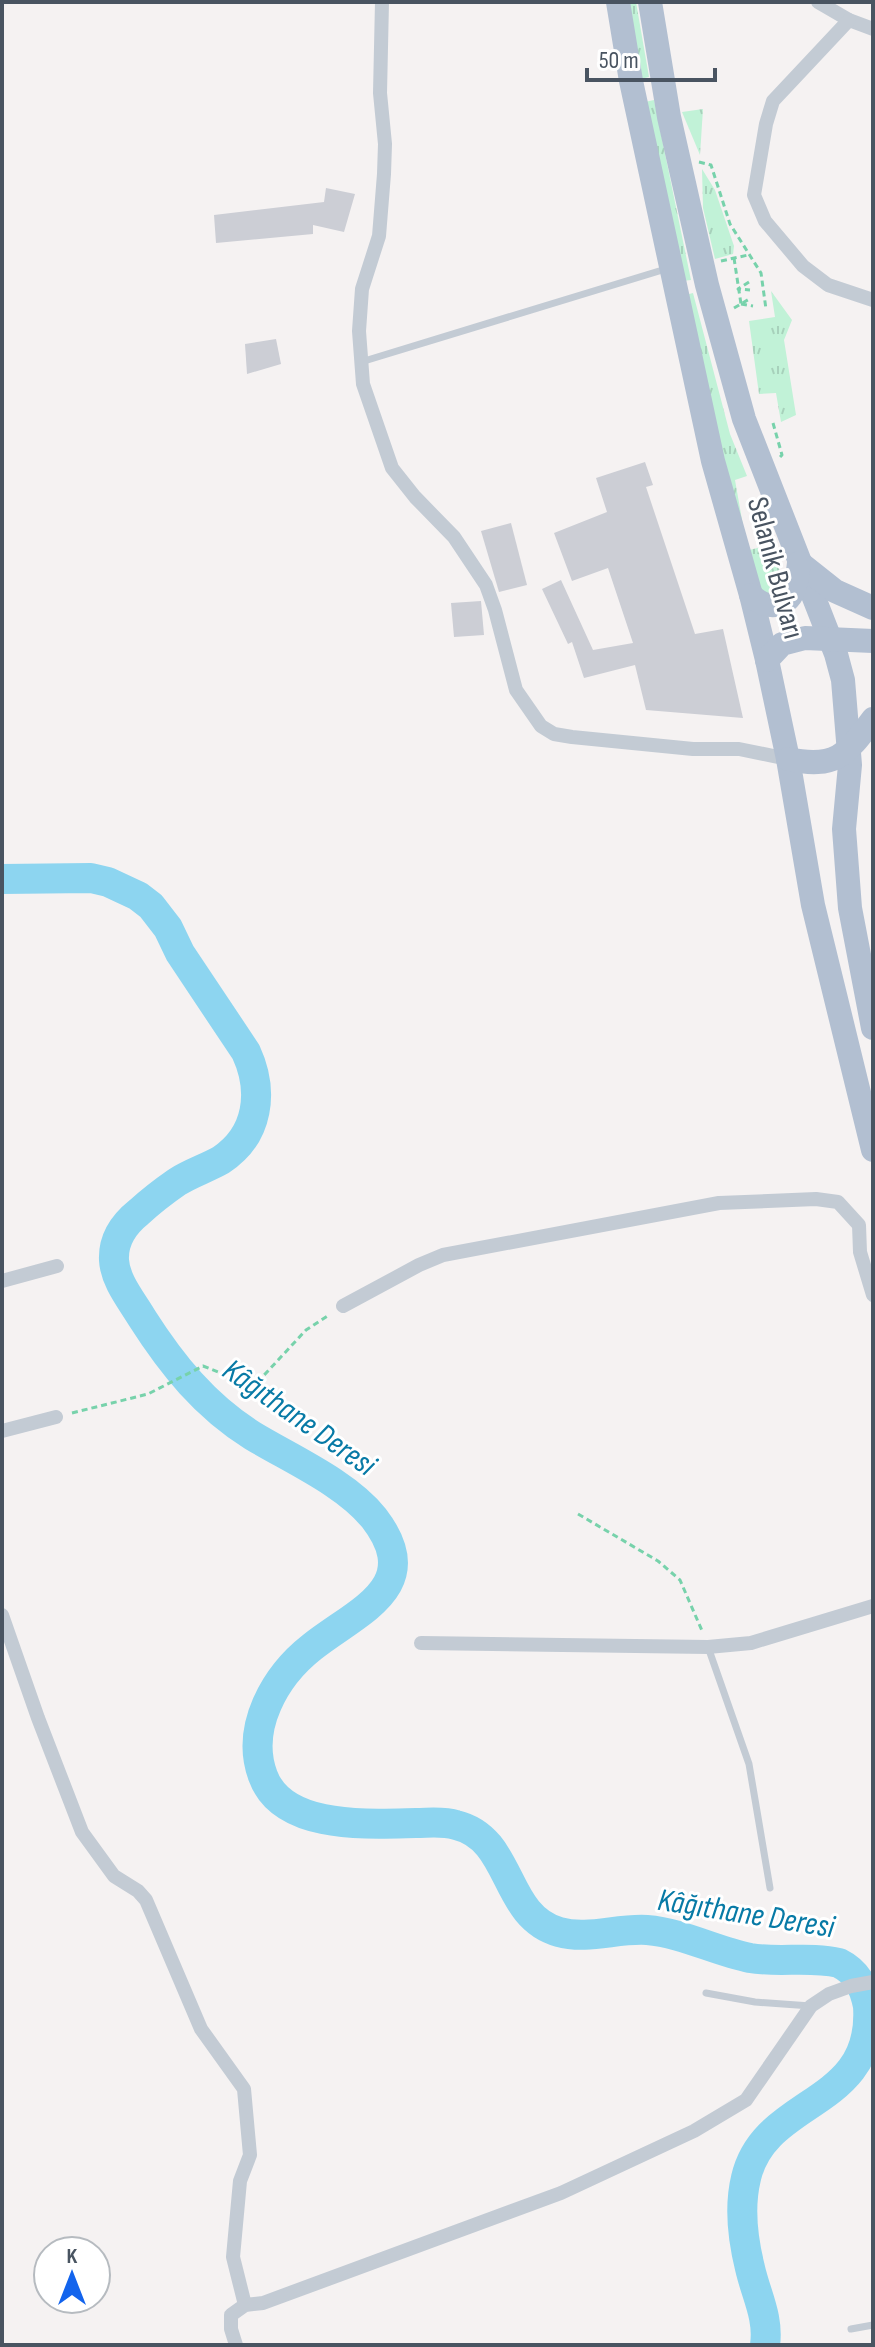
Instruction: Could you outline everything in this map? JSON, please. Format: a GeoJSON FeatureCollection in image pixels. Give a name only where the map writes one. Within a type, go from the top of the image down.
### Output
{"type":"FeatureCollection","features":[{"type":"Feature","properties":{"kind":"main road","name":"Selanik Bulvarı"},"geometry":{"type":"LineString","coordinates":[[618,2],[631,81],[713,461],[767,660],[813,905],[873,1150]]}},
{"type":"Feature","properties":{"kind":"main road","name":"Selanik Bulvarı"},"geometry":{"type":"LineString","coordinates":[[650,2],[669,117],[710,295],[744,419],[843,680],[849,752],[844,829],[850,908],[873,1028]]}},
{"type":"Feature","properties":{"kind":"main road"},"geometry":{"type":"LineString","coordinates":[[751,595],[758,603],[770,606],[785,603],[794,592],[799,563],[835,591],[873,608]]}},
{"type":"Feature","properties":{"kind":"main road"},"geometry":{"type":"LineString","coordinates":[[767,660],[782,644],[805,638],[873,641]]}},
{"type":"Feature","properties":{"kind":"main road"},"geometry":{"type":"LineString","coordinates":[[788,759],[810,763],[849,752],[873,719]]}},
{"type":"Feature","properties":{"kind":"street"},"geometry":{"type":"LineString","coordinates":[[382,2],[380,93],[385,144],[384,174],[379,236],[362,289],[359,331],[363,384],[392,468],[454,537],[486,585],[516,690],[541,726],[554,734],[572,737],[693,749],[739,749],[788,759]]}},
{"type":"Feature","properties":{"kind":"street"},"geometry":{"type":"LineString","coordinates":[[818,2],[849,20],[873,29]]}},
{"type":"Feature","properties":{"kind":"street"},"geometry":{"type":"LineString","coordinates":[[849,20],[773,101],[754,195],[765,221],[803,266],[828,285],[873,300]]}},
{"type":"Feature","properties":{"kind":"street"},"geometry":{"type":"LineString","coordinates":[[343,1306],[443,1255],[719,1203],[816,1199],[838,1202],[859,1225],[860,1252],[873,1295]]}},
{"type":"Feature","properties":{"kind":"street"},"geometry":{"type":"LineString","coordinates":[[2,1281],[57,1266]]}},
{"type":"Feature","properties":{"kind":"street"},"geometry":{"type":"LineString","coordinates":[[2,1431],[56,1417]]}},
{"type":"Feature","properties":{"kind":"street"},"geometry":{"type":"LineString","coordinates":[[421,1643],[708,1647],[751,1643],[873,1606]]}},
{"type":"Feature","properties":{"kind":"street"},"geometry":{"type":"LineString","coordinates":[[2,1615],[82,1832],[114,1876],[146,1900],[201,2029],[244,2089],[250,2155],[240,2181],[233,2257],[245,2305]]}},
{"type":"Feature","properties":{"kind":"street"},"geometry":{"type":"LineString","coordinates":[[236,2345],[231,2315],[245,2305],[263,2303],[561,2193],[694,2131],[746,2100],[811,2006],[829,1994],[873,1982]]}},
{"type":"Feature","properties":{"kind":"lane"},"geometry":{"type":"LineString","coordinates":[[361,362],[673,267]]}},
{"type":"Feature","properties":{"kind":"lane"},"geometry":{"type":"LineString","coordinates":[[708,1647],[749,1764],[770,1888]]}},
{"type":"Feature","properties":{"kind":"lane"},"geometry":{"type":"LineString","coordinates":[[706,1993],[755,2002],[811,2006]]}},
{"type":"Feature","properties":{"kind":"lane"},"geometry":{"type":"LineString","coordinates":[[851,2329],[873,2325]]}},
{"type":"Feature","properties":{"kind":"path"},"geometry":{"type":"LineString","coordinates":[[697,161],[711,165],[730,224],[761,273],[766,309]]}},
{"type":"Feature","properties":{"kind":"path"},"geometry":{"type":"LineString","coordinates":[[714,263],[748,255]]}},
{"type":"Feature","properties":{"kind":"path"},"geometry":{"type":"LineString","coordinates":[[734,258],[741,304]]}},
{"type":"Feature","properties":{"kind":"path"},"geometry":{"type":"LineString","coordinates":[[738,289],[749,282]]}},
{"type":"Feature","properties":{"kind":"path"},"geometry":{"type":"LineString","coordinates":[[738,289],[750,290]]}},
{"type":"Feature","properties":{"kind":"path"},"geometry":{"type":"LineString","coordinates":[[741,304],[751,298]]}},
{"type":"Feature","properties":{"kind":"path"},"geometry":{"type":"LineString","coordinates":[[741,304],[753,306]]}},
{"type":"Feature","properties":{"kind":"path"},"geometry":{"type":"LineString","coordinates":[[56,1417],[148,1394],[203,1366],[254,1386],[306,1330],[343,1306]]}},
{"type":"Feature","properties":{"kind":"path"},"geometry":{"type":"LineString","coordinates":[[578,1514],[658,1561],[680,1580],[708,1647]]}},
{"type":"Feature","properties":{"kind":"green space"},"geometry":{"type":"Polygon","coordinates":[[[627,2],[636,2],[649,77],[640,79],[627,2]]]}},
{"type":"Feature","properties":{"kind":"green space"},"geometry":{"type":"Polygon","coordinates":[[[654,100],[691,280],[682,281],[645,102],[654,100]]]}},
{"type":"Feature","properties":{"kind":"green space"},"geometry":{"type":"Polygon","coordinates":[[[703,109],[700,155],[682,112],[703,109]]]}},
{"type":"Feature","properties":{"kind":"green space"},"geometry":{"type":"Polygon","coordinates":[[[702,169],[715,190],[734,246],[733,254],[715,259],[703,208],[702,169]]]}},
{"type":"Feature","properties":{"kind":"green space"},"geometry":{"type":"Polygon","coordinates":[[[771,291],[792,320],[784,340],[796,415],[781,422],[776,393],[759,394],[749,321],[775,317],[771,291]]]}},
{"type":"Feature","properties":{"kind":"green space"},"geometry":{"type":"Polygon","coordinates":[[[693,293],[730,434],[747,476],[735,480],[744,531],[716,437],[685,295],[693,293]]]}},
{"type":"Feature","properties":{"kind":"green space"},"geometry":{"type":"Polygon","coordinates":[[[770,545],[784,582],[778,597],[760,593],[749,550],[770,545]]]}},
{"type":"Feature","properties":{"kind":"building"},"geometry":{"type":"Polygon","coordinates":[[[326,188],[355,194],[344,232],[313,225],[313,234],[216,243],[214,215],[324,202],[326,188]]]}},
{"type":"Feature","properties":{"kind":"building"},"geometry":{"type":"Polygon","coordinates":[[[276,339],[281,364],[247,374],[245,344],[276,339]]]}},
{"type":"Feature","properties":{"kind":"building"},"geometry":{"type":"Polygon","coordinates":[[[645,462],[653,485],[646,487],[695,634],[723,629],[743,718],[646,710],[635,665],[584,678],[572,642],[568,644],[542,589],[561,580],[593,650],[633,643],[608,568],[572,581],[554,533],[607,512],[596,478],[645,462]]]}},
{"type":"Feature","properties":{"kind":"building"},"geometry":{"type":"Polygon","coordinates":[[[511,523],[527,585],[499,592],[481,531],[511,523]]]}},
{"type":"Feature","properties":{"kind":"building"},"geometry":{"type":"Polygon","coordinates":[[[481,601],[484,635],[454,637],[451,603],[481,601]]]}},
{"type":"Feature","properties":{"kind":"waterway","name":"Kâğıthane Deresi"},"geometry":{"type":"LineString","coordinates":[[2,879],[91,878],[138,896],[151,906],[168,928],[180,953],[246,1052],[252,1067],[256,1097],[250,1125],[243,1138],[221,1160],[177,1182],[134,1217],[118,1239],[114,1260],[121,1283],[142,1318],[165,1352],[205,1398],[253,1436],[349,1494],[374,1518],[388,1542],[393,1562],[390,1580],[380,1595],[299,1659],[275,1688],[267,1704],[261,1722],[258,1758],[273,1794],[308,1815],[329,1820],[375,1824],[446,1823],[475,1833],[489,1845],[527,1910],[541,1923],[559,1932],[581,1935],[647,1930],[750,1958],[828,1961],[845,1967],[862,1986],[868,2006],[866,2040],[855,2065],[837,2084],[774,2131],[757,2151],[746,2178],[742,2212],[744,2235],[764,2315],[765,2345]]}}]}
